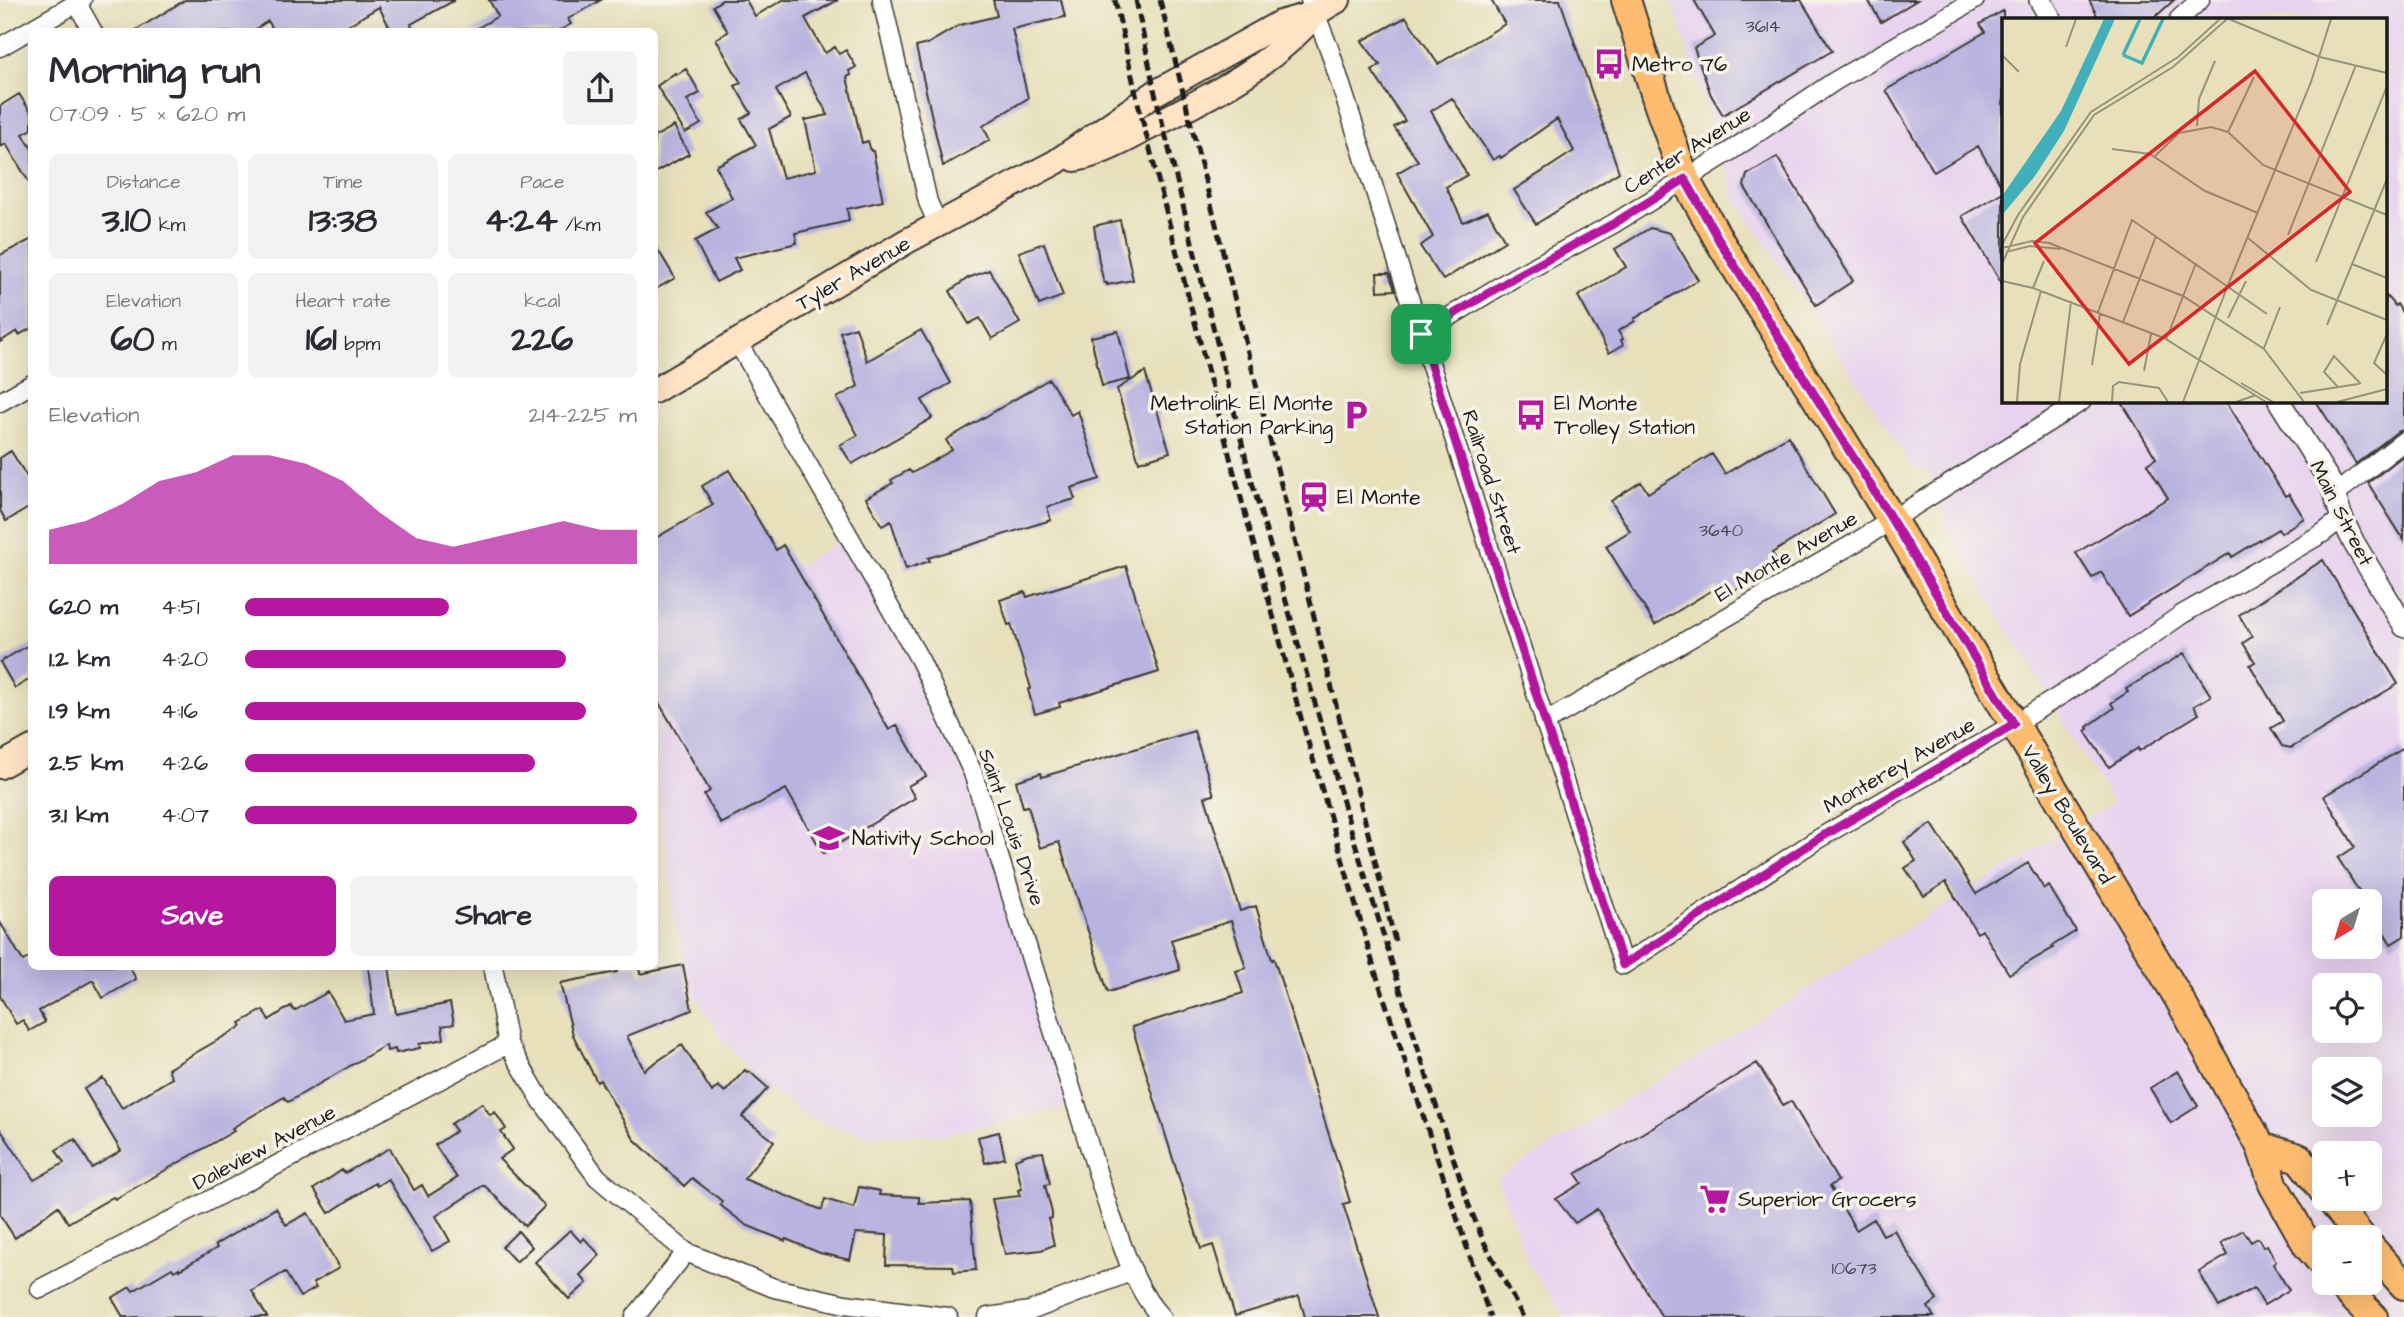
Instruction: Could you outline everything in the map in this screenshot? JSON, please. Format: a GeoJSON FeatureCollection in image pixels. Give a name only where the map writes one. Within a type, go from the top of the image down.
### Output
{"type":"FeatureCollection","features":[{"type":"Feature","properties":{"kind":"main road","name":"Tyler Avenue"},"geometry":{"type":"LineString","coordinates":[[658,389],[938,224],[1056,162],[1154,93],[1313,6],[1338,0]]}},
{"type":"Feature","properties":{"kind":"main road","name":"Valley Boulevard"},"geometry":{"type":"LineString","coordinates":[[1626,0],[1685,179],[1720,242],[1892,520],[2178,997],[2261,1147],[2274,1186],[2312,1251]]}},
{"type":"Feature","properties":{"kind":"main road"},"geometry":{"type":"LineString","coordinates":[[0,766],[28,750]]}},
{"type":"Feature","properties":{"kind":"main road"},"geometry":{"type":"LineString","coordinates":[[2261,1147],[2300,1158],[2312,1174]]}},
{"type":"Feature","properties":{"kind":"main road"},"geometry":{"type":"LineString","coordinates":[[2340,1211],[2351,1225]]}},
{"type":"Feature","properties":{"kind":"main road"},"geometry":{"type":"LineString","coordinates":[[2382,1260],[2404,1285]]}},
{"type":"Feature","properties":{"kind":"main road"},"geometry":{"type":"LineString","coordinates":[[2351,1295],[2373,1317]]}},
{"type":"Feature","properties":{"kind":"street"},"geometry":{"type":"LineString","coordinates":[[882,0],[928,202],[938,224]]}},
{"type":"Feature","properties":{"kind":"street","name":"Center Avenue"},"geometry":{"type":"LineString","coordinates":[[1421,334],[1515,277],[1613,224],[1835,81],[1975,0]]}},
{"type":"Feature","properties":{"kind":"street"},"geometry":{"type":"LineString","coordinates":[[2040,0],[2050,18]]}},
{"type":"Feature","properties":{"kind":"street"},"geometry":{"type":"LineString","coordinates":[[2180,18],[2200,0]]}},
{"type":"Feature","properties":{"kind":"street"},"geometry":{"type":"LineString","coordinates":[[32,28],[78,1],[91,28]]}},
{"type":"Feature","properties":{"kind":"street","name":"Railroad Street"},"geometry":{"type":"LineString","coordinates":[[1313,6],[1623,965]]}},
{"type":"Feature","properties":{"kind":"street"},"geometry":{"type":"LineString","coordinates":[[0,47],[28,30]]}},
{"type":"Feature","properties":{"kind":"street","name":"Saint Louis Drive"},"geometry":{"type":"LineString","coordinates":[[737,341],[920,660],[974,773],[1110,1213],[1133,1271],[1153,1308],[1161,1317]]}},
{"type":"Feature","properties":{"kind":"street"},"geometry":{"type":"LineString","coordinates":[[0,402],[28,386]]}},
{"type":"Feature","properties":{"kind":"street","name":"El Monte Avenue"},"geometry":{"type":"LineString","coordinates":[[1544,723],[1892,520],[2080,402]]}},
{"type":"Feature","properties":{"kind":"street","name":"Main Street"},"geometry":{"type":"LineString","coordinates":[[2281,402],[2335,494],[2342,518],[2354,543],[2404,626]]}},
{"type":"Feature","properties":{"kind":"street"},"geometry":{"type":"LineString","coordinates":[[2335,494],[2404,441]]}},
{"type":"Feature","properties":{"kind":"street","name":"Monterey Avenue"},"geometry":{"type":"LineString","coordinates":[[1623,965],[1818,839],[2014,724],[2108,666],[2181,615],[2323,533],[2342,518]]}},
{"type":"Feature","properties":{"kind":"street"},"geometry":{"type":"LineString","coordinates":[[494,970],[508,1044],[541,1100],[597,1177],[686,1252],[774,1288],[845,1304],[948,1317]]}},
{"type":"Feature","properties":{"kind":"street","name":"Daleview Avenue"},"geometry":{"type":"LineString","coordinates":[[40,1289],[508,1044]]}},
{"type":"Feature","properties":{"kind":"street"},"geometry":{"type":"LineString","coordinates":[[635,1317],[686,1252]]}},
{"type":"Feature","properties":{"kind":"street"},"geometry":{"type":"LineString","coordinates":[[988,1317],[1030,1311],[1133,1271]]}},
{"type":"Feature","properties":{"kind":"shaded area"},"geometry":{"type":"Polygon","coordinates":[[[1671,0],[2404,0],[2404,1317],[1565,1317],[1529,1264],[1497,1179],[2113,803],[1946,528],[1945,514],[1929,473],[1914,468],[1736,199],[1671,0]]]}},
{"type":"Feature","properties":{"kind":"shaded area","name":"Nativity School"},"geometry":{"type":"Polygon","coordinates":[[[849,535],[973,773],[1076,1104],[943,1135],[870,1135],[812,1120],[765,1086],[722,1039],[692,989],[677,935],[658,791],[658,654],[849,535]]]}},
{"type":"Feature","properties":{"kind":"building"},"geometry":{"type":"Polygon","coordinates":[[[185,0],[455,0],[411,24],[414,28],[390,28],[379,7],[347,26],[348,28],[272,28],[268,21],[257,28],[140,28],[185,0]]]}},
{"type":"Feature","properties":{"kind":"building"},"geometry":{"type":"Polygon","coordinates":[[[489,0],[601,0],[568,19],[571,24],[564,28],[478,28],[498,16],[489,0]]]}},
{"type":"Feature","properties":{"kind":"building"},"geometry":{"type":"Polygon","coordinates":[[[722,0],[746,0],[755,16],[783,0],[838,0],[805,18],[825,53],[835,47],[839,54],[846,50],[856,67],[849,71],[851,75],[847,77],[862,143],[868,141],[873,151],[883,201],[847,209],[849,221],[795,233],[797,243],[734,258],[740,270],[716,282],[695,241],[718,229],[706,212],[732,198],[716,166],[756,145],[741,119],[751,113],[735,86],[741,83],[716,39],[728,32],[713,6],[722,0]],[[805,73],[776,90],[791,117],[769,129],[783,178],[816,170],[805,120],[828,115],[805,73]]]}},
{"type":"Feature","properties":{"kind":"building"},"geometry":{"type":"Polygon","coordinates":[[[993,0],[1061,0],[1065,17],[1012,29],[1028,98],[983,126],[990,140],[943,166],[916,47],[927,44],[960,25],[997,16],[993,0]]]}},
{"type":"Feature","properties":{"kind":"building"},"geometry":{"type":"Polygon","coordinates":[[[1491,0],[1560,0],[1619,172],[1536,224],[1514,190],[1574,151],[1557,119],[1501,158],[1500,156],[1493,160],[1452,98],[1431,111],[1467,175],[1446,187],[1463,222],[1488,211],[1505,241],[1443,280],[1420,246],[1433,237],[1397,173],[1418,161],[1394,127],[1405,121],[1372,71],[1380,65],[1362,41],[1406,17],[1438,64],[1505,24],[1491,0]]]}},
{"type":"Feature","properties":{"kind":"building"},"geometry":{"type":"Polygon","coordinates":[[[1694,0],[1801,0],[1832,51],[1723,115],[1711,95],[1694,48],[1715,36],[1694,0]]]}},
{"type":"Feature","properties":{"kind":"building"},"geometry":{"type":"Polygon","coordinates":[[[1868,0],[1917,0],[1881,22],[1868,0]]]}},
{"type":"Feature","properties":{"kind":"building"},"geometry":{"type":"Polygon","coordinates":[[[2089,0],[2174,0],[2154,18],[2098,18],[2089,0]]]}},
{"type":"Feature","properties":{"kind":"building"},"geometry":{"type":"Polygon","coordinates":[[[2003,11],[2002,187],[1978,146],[1934,172],[1886,90],[1985,32],[1980,24],[2003,11]]]}},
{"type":"Feature","properties":{"kind":"building"},"geometry":{"type":"Polygon","coordinates":[[[686,69],[700,93],[687,100],[701,124],[685,133],[658,88],[675,73],[676,75],[686,69]]]}},
{"type":"Feature","properties":{"kind":"building"},"geometry":{"type":"Polygon","coordinates":[[[19,94],[28,108],[28,131],[23,134],[28,142],[28,180],[6,144],[0,147],[0,106],[19,94]]]}},
{"type":"Feature","properties":{"kind":"building"},"geometry":{"type":"Polygon","coordinates":[[[674,126],[689,154],[658,171],[658,135],[674,126]]]}},
{"type":"Feature","properties":{"kind":"building"},"geometry":{"type":"Polygon","coordinates":[[[1777,157],[1853,281],[1816,305],[1744,186],[1747,175],[1777,157]]]}},
{"type":"Feature","properties":{"kind":"building"},"geometry":{"type":"Polygon","coordinates":[[[2002,193],[2002,284],[1962,216],[2002,193]]]}},
{"type":"Feature","properties":{"kind":"building"},"geometry":{"type":"Polygon","coordinates":[[[1120,220],[1133,280],[1107,285],[1104,283],[1099,262],[1094,226],[1120,220]]]}},
{"type":"Feature","properties":{"kind":"building"},"geometry":{"type":"Polygon","coordinates":[[[1650,228],[1670,233],[1698,280],[1618,331],[1623,345],[1609,353],[1578,296],[1626,267],[1615,249],[1650,228]]]}},
{"type":"Feature","properties":{"kind":"building"},"geometry":{"type":"Polygon","coordinates":[[[28,241],[28,330],[19,335],[17,331],[0,342],[0,255],[28,241]]]}},
{"type":"Feature","properties":{"kind":"building"},"geometry":{"type":"Polygon","coordinates":[[[1044,243],[1063,296],[1039,305],[1019,252],[1044,243]]]}},
{"type":"Feature","properties":{"kind":"building"},"geometry":{"type":"Polygon","coordinates":[[[658,250],[675,278],[658,288],[658,250]]]}},
{"type":"Feature","properties":{"kind":"building"},"geometry":{"type":"Polygon","coordinates":[[[989,270],[1020,323],[992,339],[980,318],[969,324],[950,291],[968,278],[989,270]]]}},
{"type":"Feature","properties":{"kind":"building"},"geometry":{"type":"Polygon","coordinates":[[[1377,273],[1389,273],[1395,290],[1378,291],[1377,273]]]}},
{"type":"Feature","properties":{"kind":"building"},"geometry":{"type":"Polygon","coordinates":[[[2386,296],[2395,306],[2397,304],[2404,316],[2404,430],[2397,432],[2356,464],[2317,402],[2386,402],[2386,296]]]}},
{"type":"Feature","properties":{"kind":"building"},"geometry":{"type":"Polygon","coordinates":[[[856,327],[867,361],[921,330],[951,383],[922,400],[932,418],[852,464],[840,445],[858,435],[837,398],[858,386],[840,332],[856,327]]]}},
{"type":"Feature","properties":{"kind":"building"},"geometry":{"type":"Polygon","coordinates":[[[1118,331],[1130,379],[1102,386],[1091,337],[1118,331]]]}},
{"type":"Feature","properties":{"kind":"building"},"geometry":{"type":"Polygon","coordinates":[[[1145,372],[1170,452],[1139,462],[1117,389],[1145,372]]]}},
{"type":"Feature","properties":{"kind":"building"},"geometry":{"type":"Polygon","coordinates":[[[1049,379],[1071,415],[1078,411],[1100,479],[1071,488],[1075,499],[1047,507],[1051,520],[928,558],[930,561],[906,569],[891,521],[882,526],[866,498],[893,483],[891,480],[909,470],[912,473],[952,450],[946,440],[1049,379]]]}},
{"type":"Feature","properties":{"kind":"building"},"geometry":{"type":"Polygon","coordinates":[[[2122,402],[2227,402],[2285,496],[2289,494],[2304,518],[2281,533],[2278,529],[2232,557],[2230,553],[2128,616],[2101,572],[2092,578],[2076,553],[2168,498],[2147,464],[2156,458],[2122,402]]]}},
{"type":"Feature","properties":{"kind":"building"},"geometry":{"type":"Polygon","coordinates":[[[1788,436],[1835,514],[1772,553],[1779,564],[1724,597],[1717,587],[1655,625],[1606,546],[1630,531],[1611,501],[1641,482],[1648,493],[1712,454],[1725,474],[1788,436]]]}},
{"type":"Feature","properties":{"kind":"building"},"geometry":{"type":"Polygon","coordinates":[[[11,451],[28,479],[28,508],[6,521],[0,510],[0,458],[11,451]]]}},
{"type":"Feature","properties":{"kind":"building"},"geometry":{"type":"Polygon","coordinates":[[[2404,455],[2404,540],[2368,483],[2404,455]]]}},
{"type":"Feature","properties":{"kind":"building"},"geometry":{"type":"Polygon","coordinates":[[[729,470],[776,550],[783,545],[889,730],[897,725],[926,776],[908,786],[915,798],[823,853],[786,789],[721,824],[704,795],[710,791],[658,701],[658,537],[713,505],[702,486],[729,470]]]}},
{"type":"Feature","properties":{"kind":"building"},"geometry":{"type":"Polygon","coordinates":[[[2323,560],[2398,684],[2291,748],[2282,746],[2271,728],[2283,721],[2250,665],[2255,662],[2243,643],[2252,637],[2239,615],[2323,560]]]}},
{"type":"Feature","properties":{"kind":"building"},"geometry":{"type":"Polygon","coordinates":[[[1126,566],[1159,672],[1059,703],[1060,707],[1035,714],[1028,690],[1031,688],[1011,624],[1008,625],[1000,600],[1025,592],[1027,597],[1126,566]]]}},
{"type":"Feature","properties":{"kind":"building"},"geometry":{"type":"Polygon","coordinates":[[[28,645],[28,680],[15,688],[0,662],[28,645]]]}},
{"type":"Feature","properties":{"kind":"building"},"geometry":{"type":"Polygon","coordinates":[[[2184,653],[2211,696],[2194,706],[2199,714],[2109,767],[2085,731],[2087,727],[2114,708],[2111,703],[2128,692],[2126,689],[2184,653]]]}},
{"type":"Feature","properties":{"kind":"building"},"geometry":{"type":"Polygon","coordinates":[[[1194,731],[1214,795],[1205,797],[1240,911],[1256,906],[1350,1202],[1343,1204],[1379,1317],[1305,1317],[1299,1296],[1235,1316],[1213,1245],[1201,1249],[1132,1027],[1243,993],[1236,971],[1246,968],[1231,921],[1171,940],[1180,970],[1108,992],[1059,842],[1040,848],[1028,806],[1023,807],[1016,781],[1041,773],[1042,777],[1194,731]]]}},
{"type":"Feature","properties":{"kind":"building"},"geometry":{"type":"Polygon","coordinates":[[[2404,748],[2404,936],[2391,944],[2382,929],[2382,889],[2357,889],[2338,858],[2355,847],[2324,796],[2404,748]]]}},
{"type":"Feature","properties":{"kind":"building"},"geometry":{"type":"Polygon","coordinates":[[[1932,824],[1976,894],[2028,863],[2044,889],[2049,886],[2076,931],[2009,974],[1982,930],[1977,933],[1946,882],[1924,896],[1905,868],[1916,861],[1904,842],[1932,824]]]}},
{"type":"Feature","properties":{"kind":"building"},"geometry":{"type":"Polygon","coordinates":[[[0,922],[23,961],[28,958],[28,970],[131,970],[136,979],[103,998],[93,980],[39,1011],[45,1022],[29,1031],[23,1020],[16,1024],[0,996],[0,922]]]}},
{"type":"Feature","properties":{"kind":"building"},"geometry":{"type":"Polygon","coordinates":[[[683,965],[692,1010],[627,1036],[644,1070],[682,1045],[712,1092],[718,1086],[725,1092],[745,1070],[768,1088],[742,1117],[774,1141],[744,1179],[822,1210],[825,1199],[854,1208],[859,1187],[880,1191],[879,1195],[919,1197],[919,1203],[970,1201],[976,1270],[954,1272],[953,1266],[886,1265],[887,1235],[856,1233],[850,1260],[820,1253],[746,1225],[720,1205],[722,1201],[692,1178],[684,1186],[634,1139],[600,1080],[597,1082],[573,1035],[560,983],[617,970],[640,970],[640,974],[683,965]]]}},
{"type":"Feature","properties":{"kind":"building"},"geometry":{"type":"Polygon","coordinates":[[[368,970],[390,970],[396,1014],[450,1003],[454,1024],[442,1026],[444,1039],[419,1044],[420,1048],[396,1053],[395,1049],[387,1051],[386,1045],[288,1102],[284,1097],[232,1128],[234,1131],[68,1223],[58,1206],[15,1238],[0,1215],[0,1129],[34,1180],[64,1163],[56,1150],[75,1139],[92,1168],[121,1151],[84,1089],[103,1078],[122,1108],[172,1078],[168,1069],[242,1026],[240,1023],[263,1010],[269,1020],[291,1006],[294,1011],[328,992],[344,1020],[374,1014],[368,970]]]}},
{"type":"Feature","properties":{"kind":"building"},"geometry":{"type":"Polygon","coordinates":[[[1757,1063],[1783,1105],[1791,1101],[1838,1181],[1830,1186],[1856,1230],[1874,1219],[1883,1235],[1894,1230],[1937,1300],[1928,1307],[1934,1317],[1662,1317],[1597,1209],[1575,1223],[1556,1199],[1582,1183],[1576,1174],[1757,1063]]]}},
{"type":"Feature","properties":{"kind":"building"},"geometry":{"type":"Polygon","coordinates":[[[2178,1071],[2198,1106],[2171,1123],[2150,1088],[2178,1071]]]}},
{"type":"Feature","properties":{"kind":"building"},"geometry":{"type":"Polygon","coordinates":[[[482,1103],[490,1115],[495,1112],[506,1129],[501,1132],[513,1149],[499,1159],[545,1206],[525,1226],[484,1185],[436,1216],[450,1241],[432,1251],[388,1179],[377,1186],[375,1183],[329,1213],[314,1189],[342,1170],[345,1173],[390,1148],[414,1190],[422,1185],[428,1196],[457,1178],[435,1145],[456,1131],[451,1124],[482,1103]]]}},
{"type":"Feature","properties":{"kind":"building"},"geometry":{"type":"Polygon","coordinates":[[[999,1132],[1005,1158],[985,1163],[978,1137],[999,1132]]]}},
{"type":"Feature","properties":{"kind":"building"},"geometry":{"type":"Polygon","coordinates":[[[1043,1152],[1050,1184],[1045,1185],[1052,1213],[1052,1218],[1048,1219],[1054,1245],[1041,1250],[1005,1254],[992,1199],[1020,1196],[1018,1190],[1022,1189],[1015,1159],[1043,1152]]]}},
{"type":"Feature","properties":{"kind":"building"},"geometry":{"type":"Polygon","coordinates":[[[276,1208],[286,1225],[308,1213],[339,1268],[313,1283],[316,1288],[300,1297],[285,1272],[252,1291],[267,1317],[123,1317],[112,1298],[130,1287],[133,1291],[172,1268],[174,1271],[179,1270],[276,1208]]]}},
{"type":"Feature","properties":{"kind":"building"},"geometry":{"type":"Polygon","coordinates":[[[570,1230],[581,1242],[584,1238],[600,1255],[580,1275],[587,1283],[569,1299],[535,1262],[570,1230]]]}},
{"type":"Feature","properties":{"kind":"building"},"geometry":{"type":"Polygon","coordinates":[[[2243,1230],[2251,1242],[2258,1238],[2263,1247],[2267,1245],[2276,1262],[2273,1264],[2289,1290],[2264,1305],[2254,1288],[2219,1307],[2199,1272],[2228,1255],[2221,1243],[2243,1230]]]}},
{"type":"Feature","properties":{"kind":"building"},"geometry":{"type":"Polygon","coordinates":[[[518,1231],[532,1247],[516,1262],[502,1247],[518,1231]]]}},
{"type":"Feature","properties":{"kind":"railway"},"geometry":{"type":"LineString","coordinates":[[1115,0],[1138,103],[1301,718],[1376,974],[1490,1317]]}},
{"type":"Feature","properties":{"kind":"railway"},"geometry":{"type":"LineString","coordinates":[[1136,0],[1155,93],[1250,475],[1352,833],[1468,1203],[1483,1240],[1523,1317]]}},
{"type":"Feature","properties":{"kind":"railway"},"geometry":{"type":"LineString","coordinates":[[1160,0],[1395,941]]}},
{"type":"Feature","properties":{"kind":"place","name":"Metro 76"},"geometry":{"type":"Point","coordinates":[1609,64]}},
{"type":"Feature","properties":{"kind":"place","name":"Metrolink El Monte Station Parking"},"geometry":{"type":"Point","coordinates":[1356,415]}},
{"type":"Feature","properties":{"kind":"place","name":"El Monte Trolley Station"},"geometry":{"type":"Point","coordinates":[1531,415]}},
{"type":"Feature","properties":{"kind":"place","name":"El Monte"},"geometry":{"type":"Point","coordinates":[1314,497]}},
{"type":"Feature","properties":{"kind":"place","name":"Nativity School"},"geometry":{"type":"Point","coordinates":[829,838]}},
{"type":"Feature","properties":{"kind":"place","name":"Superior Grocers"},"geometry":{"type":"Point","coordinates":[1715,1199]}},
{"type":"Feature","properties":{"kind":"route"},"geometry":{"type":"LineString","coordinates":[[1685,179],[1720,242],[2014,724],[1818,839],[1623,965],[1421,334],[1515,277],[1613,224],[1685,179]]}}]}
